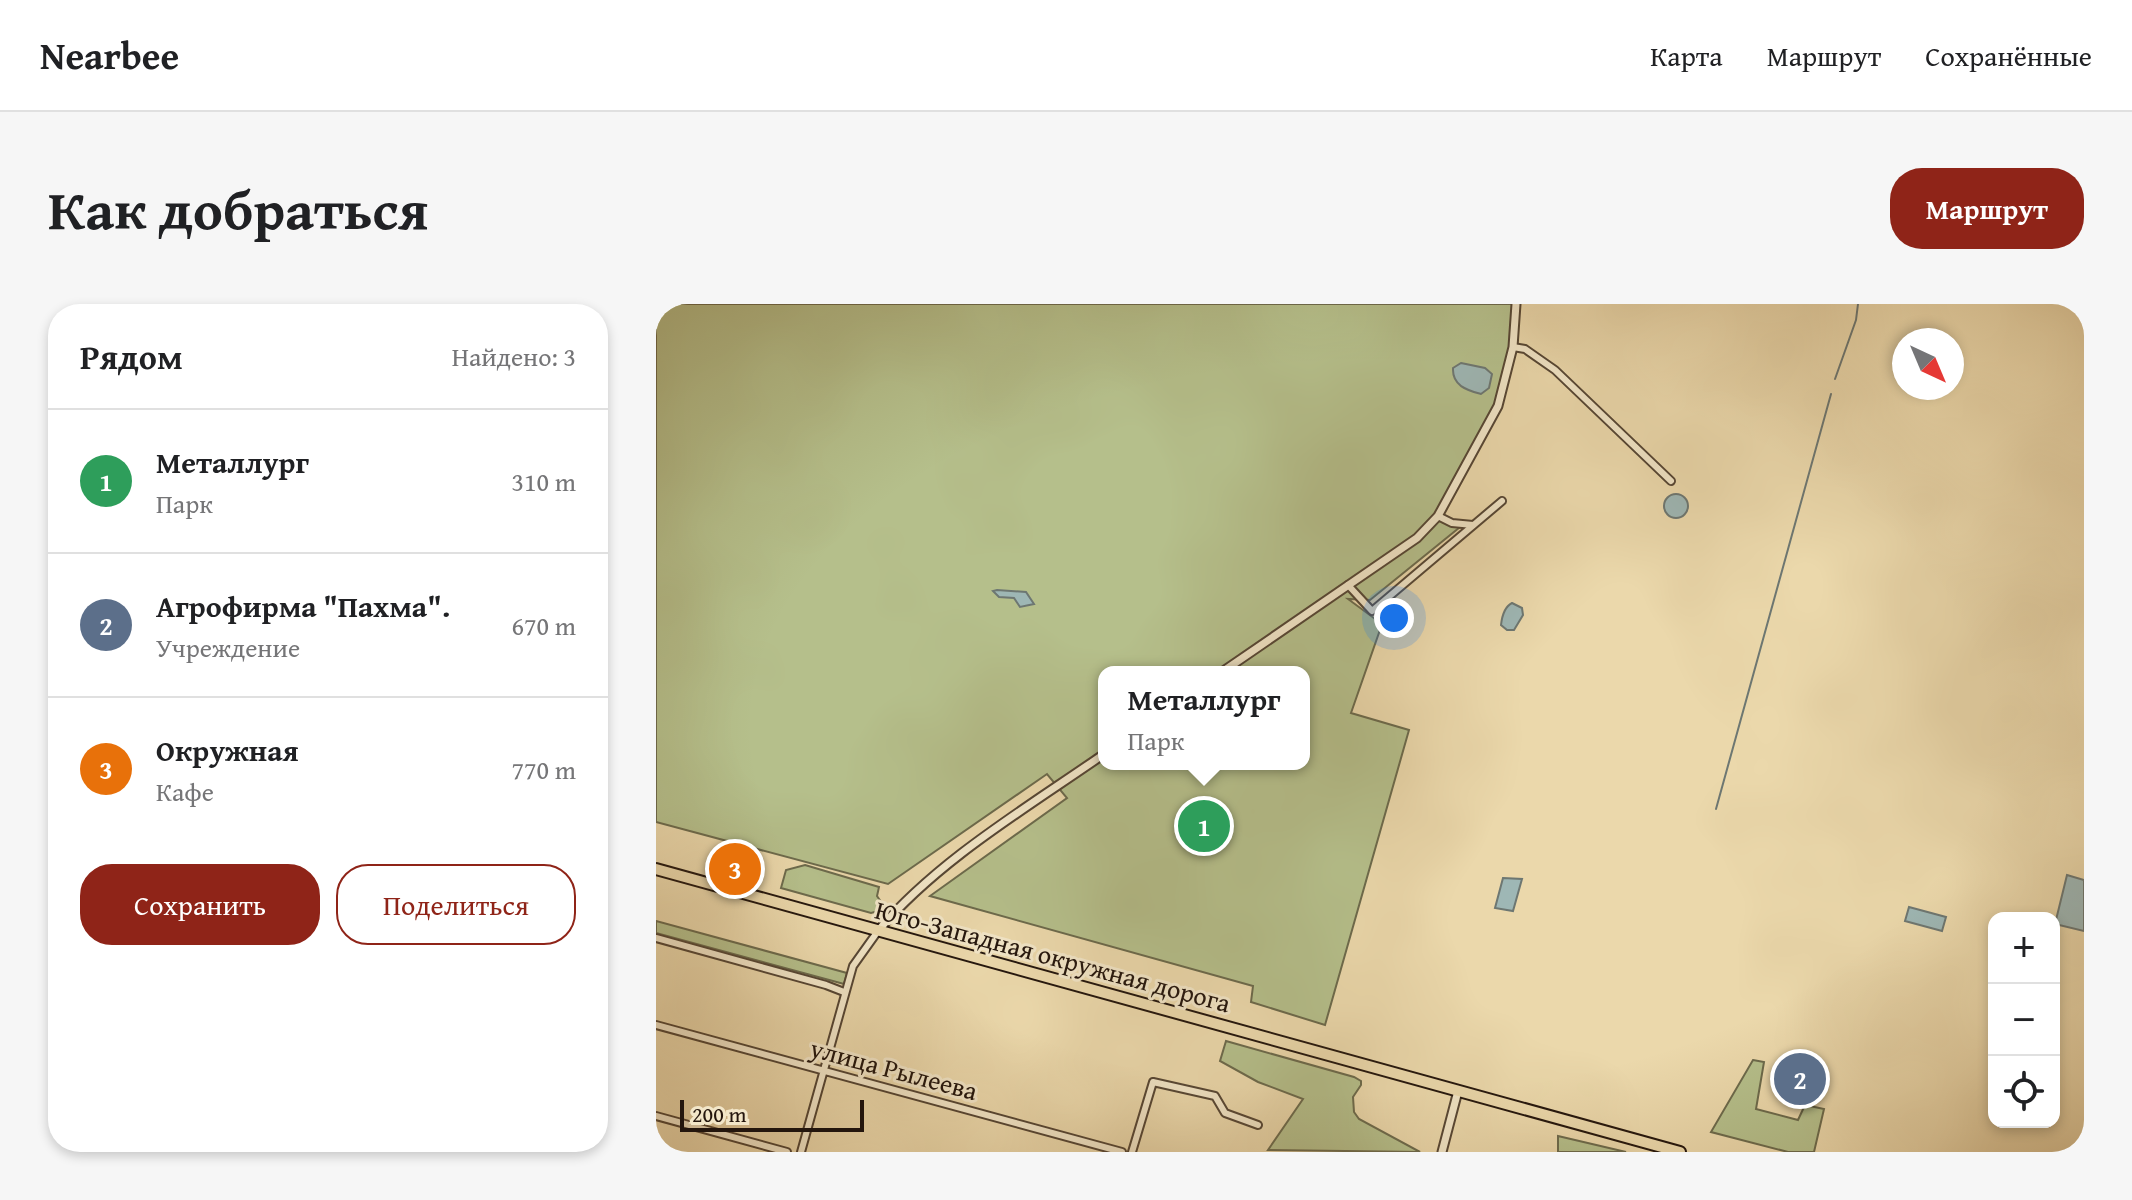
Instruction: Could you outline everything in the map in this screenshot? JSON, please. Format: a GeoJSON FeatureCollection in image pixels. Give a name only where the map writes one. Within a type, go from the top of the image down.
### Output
{"type":"FeatureCollection","features":[{"type":"Feature","properties":{"kind":"highway","name":"Юго-Западная окружная дорога"},"geometry":{"type":"LineString","coordinates":[[656,869],[1458,1091]]}},
{"type":"Feature","properties":{"kind":"highway"},"geometry":{"type":"LineString","coordinates":[[1458,1091],[1680,1152]]}},
{"type":"Feature","properties":{"kind":"street"},"geometry":{"type":"LineString","coordinates":[[1231,666],[1417,538],[1438,516],[1498,406],[1513,347],[1516,304]]}},
{"type":"Feature","properties":{"kind":"street"},"geometry":{"type":"LineString","coordinates":[[1513,347],[1525,349],[1555,370],[1671,481]]}},
{"type":"Feature","properties":{"kind":"street"},"geometry":{"type":"LineString","coordinates":[[1348,585],[1372,611],[1502,501]]}},
{"type":"Feature","properties":{"kind":"street"},"geometry":{"type":"LineString","coordinates":[[1438,516],[1452,523],[1473,525]]}},
{"type":"Feature","properties":{"kind":"street"},"geometry":{"type":"LineString","coordinates":[[801,1152],[853,966],[878,931],[918,889],[1098,758]]}},
{"type":"Feature","properties":{"kind":"street"},"geometry":{"type":"LineString","coordinates":[[656,938],[844,992]]}},
{"type":"Feature","properties":{"kind":"street","name":"улица Рылеева"},"geometry":{"type":"LineString","coordinates":[[656,1025],[1122,1152]]}},
{"type":"Feature","properties":{"kind":"street"},"geometry":{"type":"LineString","coordinates":[[1132,1152],[1153,1082],[1215,1096],[1225,1113],[1258,1125]]}},
{"type":"Feature","properties":{"kind":"street"},"geometry":{"type":"LineString","coordinates":[[1442,1152],[1458,1091]]}},
{"type":"Feature","properties":{"kind":"street"},"geometry":{"type":"LineString","coordinates":[[656,1116],[787,1152]]}},
{"type":"Feature","properties":{"kind":"green space"},"geometry":{"type":"Polygon","coordinates":[[[656,304],[1516,304],[1505,384],[1439,517],[1465,523],[1370,600],[1348,599],[1382,624],[1351,713],[1409,730],[1325,1025],[1251,1002],[1253,986],[930,896],[1067,798],[1047,774],[888,884],[656,822],[656,304]]]}},
{"type":"Feature","properties":{"kind":"green space"},"geometry":{"type":"Polygon","coordinates":[[[805,865],[879,887],[877,896],[886,909],[871,913],[781,888],[786,870],[805,865]]]}},
{"type":"Feature","properties":{"kind":"green space"},"geometry":{"type":"Polygon","coordinates":[[[656,921],[847,973],[844,984],[656,933],[656,921]]]}},
{"type":"Feature","properties":{"kind":"green space"},"geometry":{"type":"Polygon","coordinates":[[[1226,1041],[1361,1081],[1353,1097],[1354,1112],[1359,1119],[1420,1152],[1268,1150],[1303,1099],[1258,1082],[1220,1061],[1226,1041]]]}},
{"type":"Feature","properties":{"kind":"green space"},"geometry":{"type":"Polygon","coordinates":[[[1753,1060],[1764,1062],[1756,1109],[1798,1120],[1805,1105],[1824,1109],[1814,1152],[1788,1152],[1711,1132],[1753,1060]]]}},
{"type":"Feature","properties":{"kind":"green space"},"geometry":{"type":"Polygon","coordinates":[[[1558,1136],[1626,1152],[1558,1152],[1558,1136]]]}},
{"type":"Feature","properties":{"kind":"water"},"geometry":{"type":"Polygon","coordinates":[[[1461,363],[1485,368],[1492,374],[1489,388],[1481,394],[1458,383],[1453,368],[1461,363]]]}},
{"type":"Feature","properties":{"kind":"water"},"geometry":{"type":"Polygon","coordinates":[[[1676,494],[1687,501],[1688,506],[1681,517],[1676,518],[1665,511],[1664,506],[1671,495],[1676,494]]]}},
{"type":"Feature","properties":{"kind":"water"},"geometry":{"type":"Polygon","coordinates":[[[993,591],[1026,592],[1034,604],[1020,607],[1014,598],[999,597],[993,591]]]}},
{"type":"Feature","properties":{"kind":"water"},"geometry":{"type":"Polygon","coordinates":[[[1512,603],[1522,608],[1523,615],[1514,630],[1507,630],[1501,625],[1502,618],[1505,609],[1512,603]]]}},
{"type":"Feature","properties":{"kind":"water"},"geometry":{"type":"Polygon","coordinates":[[[2067,875],[2084,880],[2084,931],[2060,925],[2058,912],[2067,875]]]}},
{"type":"Feature","properties":{"kind":"water"},"geometry":{"type":"Polygon","coordinates":[[[1503,878],[1522,879],[1513,911],[1495,908],[1503,878]]]}},
{"type":"Feature","properties":{"kind":"water"},"geometry":{"type":"Polygon","coordinates":[[[1909,907],[1946,917],[1942,931],[1905,921],[1909,907]]]}},
{"type":"Feature","properties":{"kind":"waterway"},"geometry":{"type":"LineString","coordinates":[[1835,379],[1856,320],[1858,304]]}},
{"type":"Feature","properties":{"kind":"waterway"},"geometry":{"type":"LineString","coordinates":[[1716,809],[1831,394]]}},
{"type":"Feature","properties":{"kind":"place","name":"Металлург"},"geometry":{"type":"Point","coordinates":[1204,826]}},
{"type":"Feature","properties":{"kind":"place","name":"Окружная"},"geometry":{"type":"Point","coordinates":[735,869]}},
{"type":"Feature","properties":{"kind":"place","name":"Агрофирма \"Пахма\"."},"geometry":{"type":"Point","coordinates":[1800,1079]}}]}
